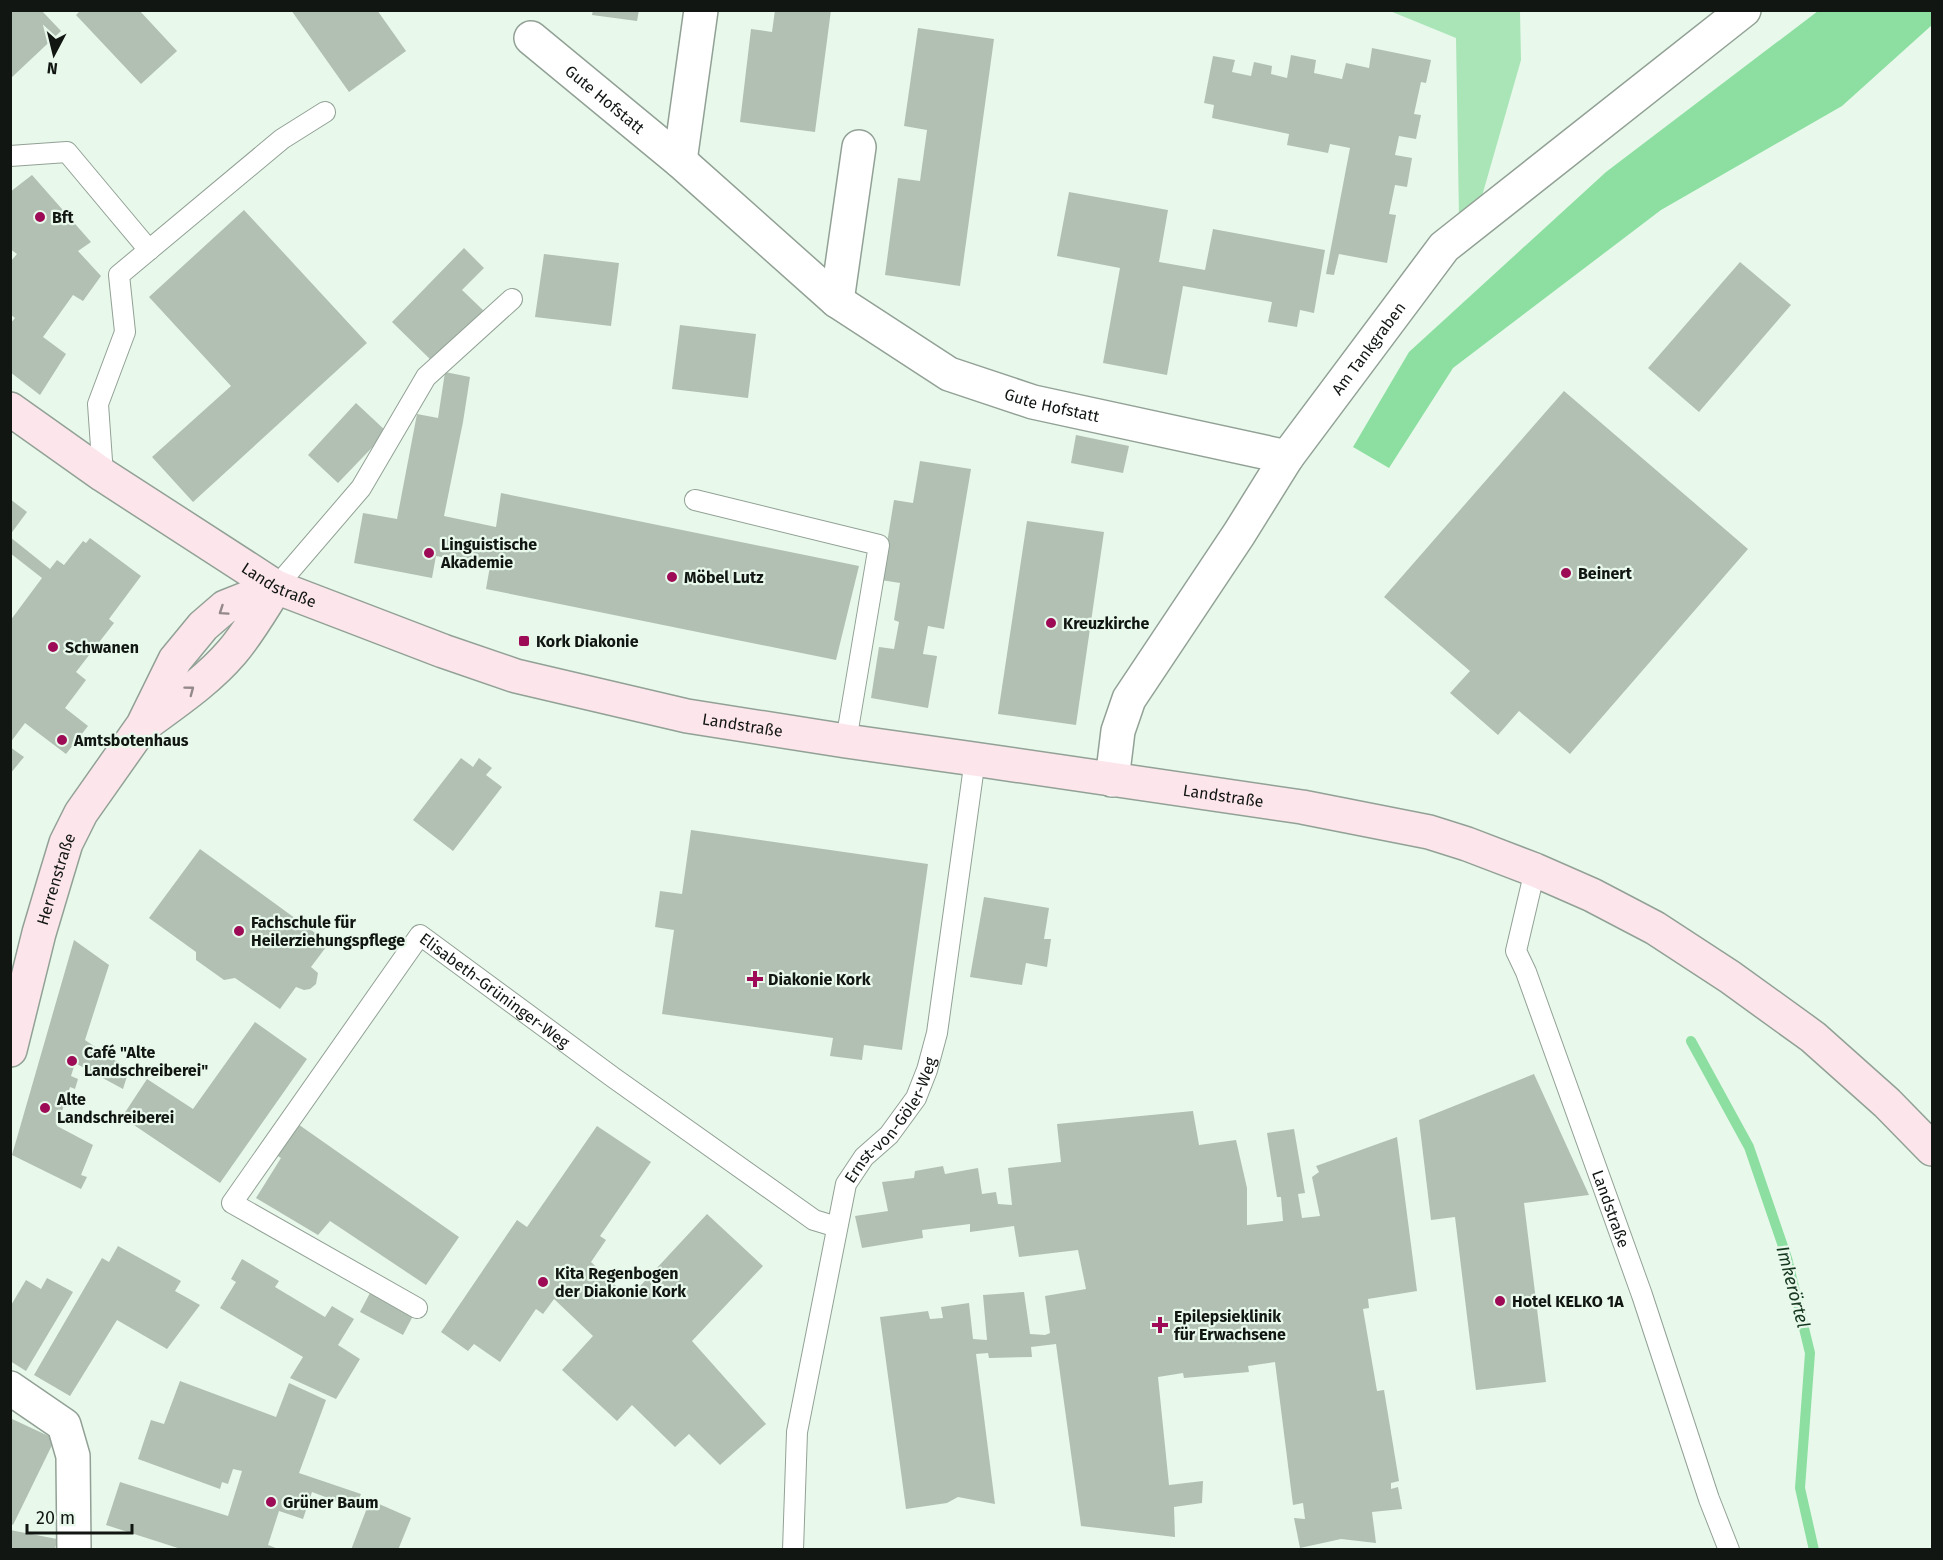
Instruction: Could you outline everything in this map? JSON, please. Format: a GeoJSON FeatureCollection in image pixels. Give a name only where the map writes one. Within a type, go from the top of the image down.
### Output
{"type":"FeatureCollection","features":[{"type":"Feature","properties":{"kind":"main road","name":"Landstraße"},"geometry":{"type":"LineString","coordinates":[[10,409],[103,475],[276,587],[443,651],[516,676],[687,716],[1302,807],[1429,832],[1535,870],[1592,895],[1655,927],[1730,977],[1813,1037],[1887,1103],[1932,1149]]}},
{"type":"Feature","properties":{"kind":"main road","name":"Herrenstraße"},"geometry":{"type":"LineString","coordinates":[[10,1050],[39,933],[66,843],[81,813],[143,725],[175,660],[203,626],[225,607],[276,587]]}},
{"type":"Feature","properties":{"kind":"street"},"geometry":{"type":"LineString","coordinates":[[680,160],[700,10]]}},
{"type":"Feature","properties":{"kind":"street","name":"Am Tankgraben"},"geometry":{"type":"LineString","coordinates":[[1112,780],[1118,731],[1129,699],[1239,534],[1287,457],[1444,247],[1744,10]]}},
{"type":"Feature","properties":{"kind":"street","name":"Gute Hofstatt"},"geometry":{"type":"LineString","coordinates":[[531,38],[680,160],[837,301],[950,374],[1033,402],[1287,457]]}},
{"type":"Feature","properties":{"kind":"street"},"geometry":{"type":"LineString","coordinates":[[837,301],[859,147]]}},
{"type":"Feature","properties":{"kind":"street"},"geometry":{"type":"LineString","coordinates":[[10,1388],[64,1425],[73,1456],[74,1550]]}},
{"type":"Feature","properties":{"kind":"lane"},"geometry":{"type":"LineString","coordinates":[[103,475],[98,404],[125,332],[119,275],[282,139],[325,112]]}},
{"type":"Feature","properties":{"kind":"lane"},"geometry":{"type":"LineString","coordinates":[[10,156],[67,152],[148,250]]}},
{"type":"Feature","properties":{"kind":"lane"},"geometry":{"type":"LineString","coordinates":[[276,587],[361,488],[426,377],[512,299]]}},
{"type":"Feature","properties":{"kind":"lane"},"geometry":{"type":"LineString","coordinates":[[695,500],[879,545],[846,741]]}},
{"type":"Feature","properties":{"kind":"lane","name":"Ernst-von-Göler-Weg"},"geometry":{"type":"LineString","coordinates":[[793,1550],[797,1432],[846,1184],[864,1157],[888,1135],[916,1098],[927,1070],[937,1033],[975,759]]}},
{"type":"Feature","properties":{"kind":"lane","name":"Landstraße"},"geometry":{"type":"LineString","coordinates":[[1535,870],[1510,948],[1526,972],[1642,1295],[1709,1499],[1730,1550]]}},
{"type":"Feature","properties":{"kind":"lane","name":"Elisabeth-Grüninger-Weg"},"geometry":{"type":"LineString","coordinates":[[417,1308],[232,1203],[420,935],[614,1078],[814,1220],[837,1227]]}},
{"type":"Feature","properties":{"kind":"shaded area"},"geometry":{"type":"Polygon","coordinates":[[[1514,10],[1520,12],[1521,60],[1480,203],[1459,218],[1456,38],[1390,11],[1514,10]]]}},
{"type":"Feature","properties":{"kind":"shaded area"},"geometry":{"type":"Polygon","coordinates":[[[1818,11],[1932,11],[1932,25],[1842,106],[1661,210],[1453,368],[1389,468],[1353,447],[1409,352],[1606,172],[1818,11]]]}},
{"type":"Feature","properties":{"kind":"building"},"geometry":{"type":"Polygon","coordinates":[[[10,10],[41,10],[61,31],[10,79],[10,10]]]}},
{"type":"Feature","properties":{"kind":"building"},"geometry":{"type":"Polygon","coordinates":[[[81,10],[139,10],[177,51],[141,84],[76,15],[81,10]]]}},
{"type":"Feature","properties":{"kind":"building"},"geometry":{"type":"Polygon","coordinates":[[[291,10],[377,10],[406,51],[349,92],[291,10]]]}},
{"type":"Feature","properties":{"kind":"building"},"geometry":{"type":"Polygon","coordinates":[[[593,10],[639,10],[637,21],[592,15],[593,10]]]}},
{"type":"Feature","properties":{"kind":"building"},"geometry":{"type":"Polygon","coordinates":[[[775,10],[831,10],[815,132],[740,122],[751,29],[772,32],[775,10]]]}},
{"type":"Feature","properties":{"kind":"building"},"geometry":{"type":"Polygon","coordinates":[[[918,28],[994,39],[960,286],[885,275],[898,178],[920,181],[927,130],[904,126],[918,28]]]}},
{"type":"Feature","properties":{"kind":"building"},"geometry":{"type":"Polygon","coordinates":[[[1372,48],[1431,60],[1426,83],[1421,82],[1414,114],[1421,115],[1416,139],[1399,136],[1395,155],[1412,158],[1407,187],[1395,185],[1389,214],[1396,215],[1387,263],[1339,254],[1334,275],[1326,274],[1350,148],[1330,144],[1328,153],[1287,145],[1289,134],[1212,118],[1214,105],[1204,103],[1213,56],[1235,60],[1232,72],[1251,76],[1254,62],[1272,66],[1271,74],[1287,78],[1291,55],[1316,60],[1314,73],[1342,79],[1346,63],[1369,68],[1372,48]]]}},
{"type":"Feature","properties":{"kind":"building"},"geometry":{"type":"Polygon","coordinates":[[[32,175],[91,242],[78,251],[101,276],[83,301],[73,295],[43,337],[66,354],[40,395],[10,372],[10,324],[15,318],[10,314],[10,262],[17,254],[10,249],[10,192],[32,175]]]}},
{"type":"Feature","properties":{"kind":"building"},"geometry":{"type":"Polygon","coordinates":[[[1069,192],[1168,210],[1159,262],[1205,270],[1213,229],[1325,250],[1314,313],[1300,310],[1297,327],[1268,322],[1272,302],[1183,286],[1167,375],[1103,363],[1120,268],[1057,256],[1069,192]]]}},
{"type":"Feature","properties":{"kind":"building"},"geometry":{"type":"Polygon","coordinates":[[[244,210],[367,343],[193,502],[152,457],[231,386],[149,297],[244,210]]]}},
{"type":"Feature","properties":{"kind":"building"},"geometry":{"type":"Polygon","coordinates":[[[464,248],[484,268],[462,290],[484,311],[433,362],[392,322],[464,248]]]}},
{"type":"Feature","properties":{"kind":"building"},"geometry":{"type":"Polygon","coordinates":[[[544,254],[619,263],[611,326],[535,317],[544,254]]]}},
{"type":"Feature","properties":{"kind":"building"},"geometry":{"type":"Polygon","coordinates":[[[1740,262],[1791,305],[1699,412],[1648,368],[1740,262]]]}},
{"type":"Feature","properties":{"kind":"building"},"geometry":{"type":"Polygon","coordinates":[[[680,325],[756,334],[748,398],[672,389],[680,325]]]}},
{"type":"Feature","properties":{"kind":"building","name":"Möbel Lutz"},"geometry":{"type":"Polygon","coordinates":[[[445,372],[470,377],[444,516],[496,527],[501,493],[859,566],[836,660],[486,589],[490,566],[436,556],[432,578],[354,563],[363,513],[397,519],[417,414],[438,418],[445,372]]]}},
{"type":"Feature","properties":{"kind":"building","name":"Beinert"},"geometry":{"type":"Polygon","coordinates":[[[1564,391],[1748,549],[1570,754],[1519,711],[1498,735],[1450,693],[1470,671],[1384,597],[1564,391]]]}},
{"type":"Feature","properties":{"kind":"building"},"geometry":{"type":"Polygon","coordinates":[[[356,403],[387,432],[338,483],[308,455],[356,403]]]}},
{"type":"Feature","properties":{"kind":"building"},"geometry":{"type":"Polygon","coordinates":[[[1076,435],[1129,446],[1123,473],[1071,463],[1076,435]]]}},
{"type":"Feature","properties":{"kind":"building"},"geometry":{"type":"Polygon","coordinates":[[[920,461],[971,469],[944,629],[928,626],[923,654],[937,656],[928,708],[871,698],[879,647],[894,649],[899,622],[894,620],[900,583],[881,580],[894,500],[913,503],[920,461]]]}},
{"type":"Feature","properties":{"kind":"building"},"geometry":{"type":"Polygon","coordinates":[[[10,499],[27,512],[10,535],[10,499]]]}},
{"type":"Feature","properties":{"kind":"building","name":"Kreuzkirche"},"geometry":{"type":"Polygon","coordinates":[[[1027,521],[1104,532],[1076,725],[998,714],[1027,521]]]}},
{"type":"Feature","properties":{"kind":"building","name":"Schwanen"},"geometry":{"type":"Polygon","coordinates":[[[10,537],[50,569],[57,560],[64,565],[83,541],[86,543],[90,538],[141,576],[109,619],[114,623],[76,672],[86,680],[65,708],[88,726],[66,754],[25,723],[10,743],[10,621],[42,578],[10,553],[10,537]]]}},
{"type":"Feature","properties":{"kind":"building"},"geometry":{"type":"Polygon","coordinates":[[[10,747],[24,757],[10,774],[10,747]]]}},
{"type":"Feature","properties":{"kind":"building"},"geometry":{"type":"Polygon","coordinates":[[[461,758],[473,767],[479,758],[492,768],[486,775],[502,787],[453,851],[413,820],[461,758]]]}},
{"type":"Feature","properties":{"kind":"building"},"geometry":{"type":"Polygon","coordinates":[[[691,830],[928,864],[902,1050],[864,1045],[862,1060],[830,1056],[833,1038],[662,1014],[674,930],[655,927],[660,891],[682,894],[691,830]]]}},
{"type":"Feature","properties":{"kind":"building","name":"Fachschule für Heilerziehungspflege"},"geometry":{"type":"Polygon","coordinates":[[[200,849],[329,943],[311,967],[318,973],[316,984],[304,990],[296,987],[280,1009],[235,978],[224,980],[196,960],[196,952],[149,918],[200,849]]]}},
{"type":"Feature","properties":{"kind":"building"},"geometry":{"type":"Polygon","coordinates":[[[984,897],[1049,908],[1044,939],[1051,939],[1047,967],[1026,963],[1022,985],[970,977],[984,897]]]}},
{"type":"Feature","properties":{"kind":"building","name":"Alte Landschreiberei"},"geometry":{"type":"Polygon","coordinates":[[[74,940],[109,965],[85,1040],[129,1070],[123,1089],[75,1063],[71,1076],[78,1079],[75,1089],[70,1087],[57,1126],[93,1145],[81,1175],[87,1177],[81,1189],[12,1155],[74,940]]]}},
{"type":"Feature","properties":{"kind":"building"},"geometry":{"type":"Polygon","coordinates":[[[255,1022],[307,1059],[220,1183],[122,1117],[147,1079],[193,1109],[255,1022]]]}},
{"type":"Feature","properties":{"kind":"building","name":"Hotel KELKO 1A"},"geometry":{"type":"Polygon","coordinates":[[[1534,1074],[1589,1195],[1524,1203],[1546,1382],[1476,1390],[1455,1217],[1431,1220],[1419,1120],[1534,1074]]]}},
{"type":"Feature","properties":{"kind":"building"},"geometry":{"type":"Polygon","coordinates":[[[1193,1111],[1199,1145],[1236,1140],[1247,1188],[1247,1225],[1283,1221],[1281,1197],[1277,1197],[1267,1133],[1294,1129],[1305,1193],[1298,1194],[1302,1218],[1320,1216],[1312,1177],[1319,1172],[1316,1166],[1397,1137],[1417,1291],[1368,1299],[1369,1308],[1363,1309],[1377,1391],[1384,1390],[1399,1481],[1391,1483],[1391,1489],[1398,1487],[1402,1509],[1372,1512],[1376,1543],[1341,1539],[1300,1548],[1294,1518],[1305,1519],[1303,1503],[1293,1505],[1275,1362],[1248,1366],[1249,1372],[1184,1378],[1183,1373],[1158,1377],[1169,1485],[1203,1481],[1202,1503],[1174,1507],[1175,1537],[1081,1526],[1056,1344],[1031,1347],[1032,1357],[989,1358],[988,1353],[976,1354],[995,1504],[958,1497],[947,1503],[906,1509],[880,1317],[928,1311],[930,1319],[943,1318],[941,1307],[969,1303],[973,1339],[987,1340],[983,1295],[1024,1292],[1030,1334],[1045,1335],[1050,1333],[1045,1296],[1086,1289],[1078,1250],[1019,1257],[1014,1226],[970,1232],[970,1224],[922,1230],[923,1238],[862,1248],[855,1216],[888,1211],[882,1182],[914,1178],[915,1171],[943,1166],[945,1174],[978,1168],[982,1194],[996,1192],[998,1204],[1012,1205],[1008,1168],[1061,1162],[1057,1124],[1193,1111]]]}},
{"type":"Feature","properties":{"kind":"building"},"geometry":{"type":"Polygon","coordinates":[[[295,1122],[459,1237],[426,1285],[330,1221],[318,1235],[256,1198],[281,1158],[273,1153],[295,1122]]]}},
{"type":"Feature","properties":{"kind":"building","name":"Kita Regenbogen der Diakonie Kork"},"geometry":{"type":"Polygon","coordinates":[[[597,1126],[651,1162],[600,1236],[606,1240],[591,1262],[629,1298],[707,1214],[763,1266],[692,1341],[766,1424],[720,1465],[689,1434],[675,1447],[632,1405],[617,1421],[562,1370],[593,1336],[554,1299],[543,1314],[536,1309],[500,1362],[474,1344],[468,1351],[441,1332],[517,1220],[527,1227],[597,1126]]]}},
{"type":"Feature","properties":{"kind":"building"},"geometry":{"type":"Polygon","coordinates":[[[118,1246],[181,1281],[175,1291],[200,1305],[167,1349],[117,1320],[70,1396],[34,1375],[102,1258],[109,1262],[118,1246]]]}},
{"type":"Feature","properties":{"kind":"building"},"geometry":{"type":"Polygon","coordinates":[[[242,1259],[279,1281],[275,1287],[325,1317],[332,1306],[354,1319],[338,1345],[360,1359],[336,1399],[290,1378],[303,1357],[220,1308],[236,1282],[231,1279],[242,1259]]]}},
{"type":"Feature","properties":{"kind":"building"},"geometry":{"type":"Polygon","coordinates":[[[47,1278],[73,1292],[26,1371],[10,1361],[10,1307],[26,1280],[41,1289],[47,1278]]]}},
{"type":"Feature","properties":{"kind":"building"},"geometry":{"type":"Polygon","coordinates":[[[371,1291],[414,1314],[403,1335],[360,1312],[371,1291]]]}},
{"type":"Feature","properties":{"kind":"building"},"geometry":{"type":"Polygon","coordinates":[[[180,1381],[276,1417],[289,1383],[326,1400],[299,1473],[361,1494],[355,1508],[312,1492],[303,1519],[279,1511],[268,1545],[281,1550],[184,1550],[106,1525],[120,1482],[228,1516],[242,1471],[233,1469],[228,1484],[222,1482],[220,1489],[138,1459],[151,1420],[164,1424],[180,1381]]]}},
{"type":"Feature","properties":{"kind":"building"},"geometry":{"type":"Polygon","coordinates":[[[10,1418],[55,1439],[13,1525],[10,1523],[10,1418]]]}},
{"type":"Feature","properties":{"kind":"building"},"geometry":{"type":"Polygon","coordinates":[[[370,1500],[411,1518],[398,1550],[351,1550],[370,1500]]]}},
{"type":"Feature","properties":{"kind":"building"},"geometry":{"type":"Polygon","coordinates":[[[10,1530],[57,1539],[55,1550],[10,1550],[10,1530]]]}},
{"type":"Feature","properties":{"kind":"waterway","name":"Imkerörtel"},"geometry":{"type":"LineString","coordinates":[[1691,1041],[1749,1147],[1787,1258],[1810,1353],[1800,1488],[1814,1550]]}},
{"type":"Feature","properties":{"kind":"place","name":"Bft"},"geometry":{"type":"Point","coordinates":[40,217]}},
{"type":"Feature","properties":{"kind":"place","name":"Linguistische Akademie"},"geometry":{"type":"Point","coordinates":[429,553]}},
{"type":"Feature","properties":{"kind":"place","name":"Beinert"},"geometry":{"type":"Point","coordinates":[1566,573]}},
{"type":"Feature","properties":{"kind":"place","name":"Möbel Lutz"},"geometry":{"type":"Point","coordinates":[672,577]}},
{"type":"Feature","properties":{"kind":"place","name":"Kreuzkirche"},"geometry":{"type":"Point","coordinates":[1051,623]}},
{"type":"Feature","properties":{"kind":"place","name":"Kork Diakonie"},"geometry":{"type":"Point","coordinates":[524,641]}},
{"type":"Feature","properties":{"kind":"place","name":"Schwanen"},"geometry":{"type":"Point","coordinates":[53,647]}},
{"type":"Feature","properties":{"kind":"place","name":"Amtsbotenhaus"},"geometry":{"type":"Point","coordinates":[62,740]}},
{"type":"Feature","properties":{"kind":"place","name":"Fachschule für Heilerziehungspflege"},"geometry":{"type":"Point","coordinates":[239,931]}},
{"type":"Feature","properties":{"kind":"place","name":"Diakonie Kork"},"geometry":{"type":"Point","coordinates":[755,979]}},
{"type":"Feature","properties":{"kind":"place","name":"Café \"Alte Landschreiberei\""},"geometry":{"type":"Point","coordinates":[72,1061]}},
{"type":"Feature","properties":{"kind":"place","name":"Alte Landschreiberei"},"geometry":{"type":"Point","coordinates":[45,1108]}},
{"type":"Feature","properties":{"kind":"place","name":"Kita Regenbogen der Diakonie Kork"},"geometry":{"type":"Point","coordinates":[543,1282]}},
{"type":"Feature","properties":{"kind":"place","name":"Hotel KELKO 1A"},"geometry":{"type":"Point","coordinates":[1500,1301]}},
{"type":"Feature","properties":{"kind":"place","name":"Epilepsieklinik für Erwachsene"},"geometry":{"type":"Point","coordinates":[1160,1325]}},
{"type":"Feature","properties":{"kind":"place","name":"Grüner Baum"},"geometry":{"type":"Point","coordinates":[271,1502]}}]}
